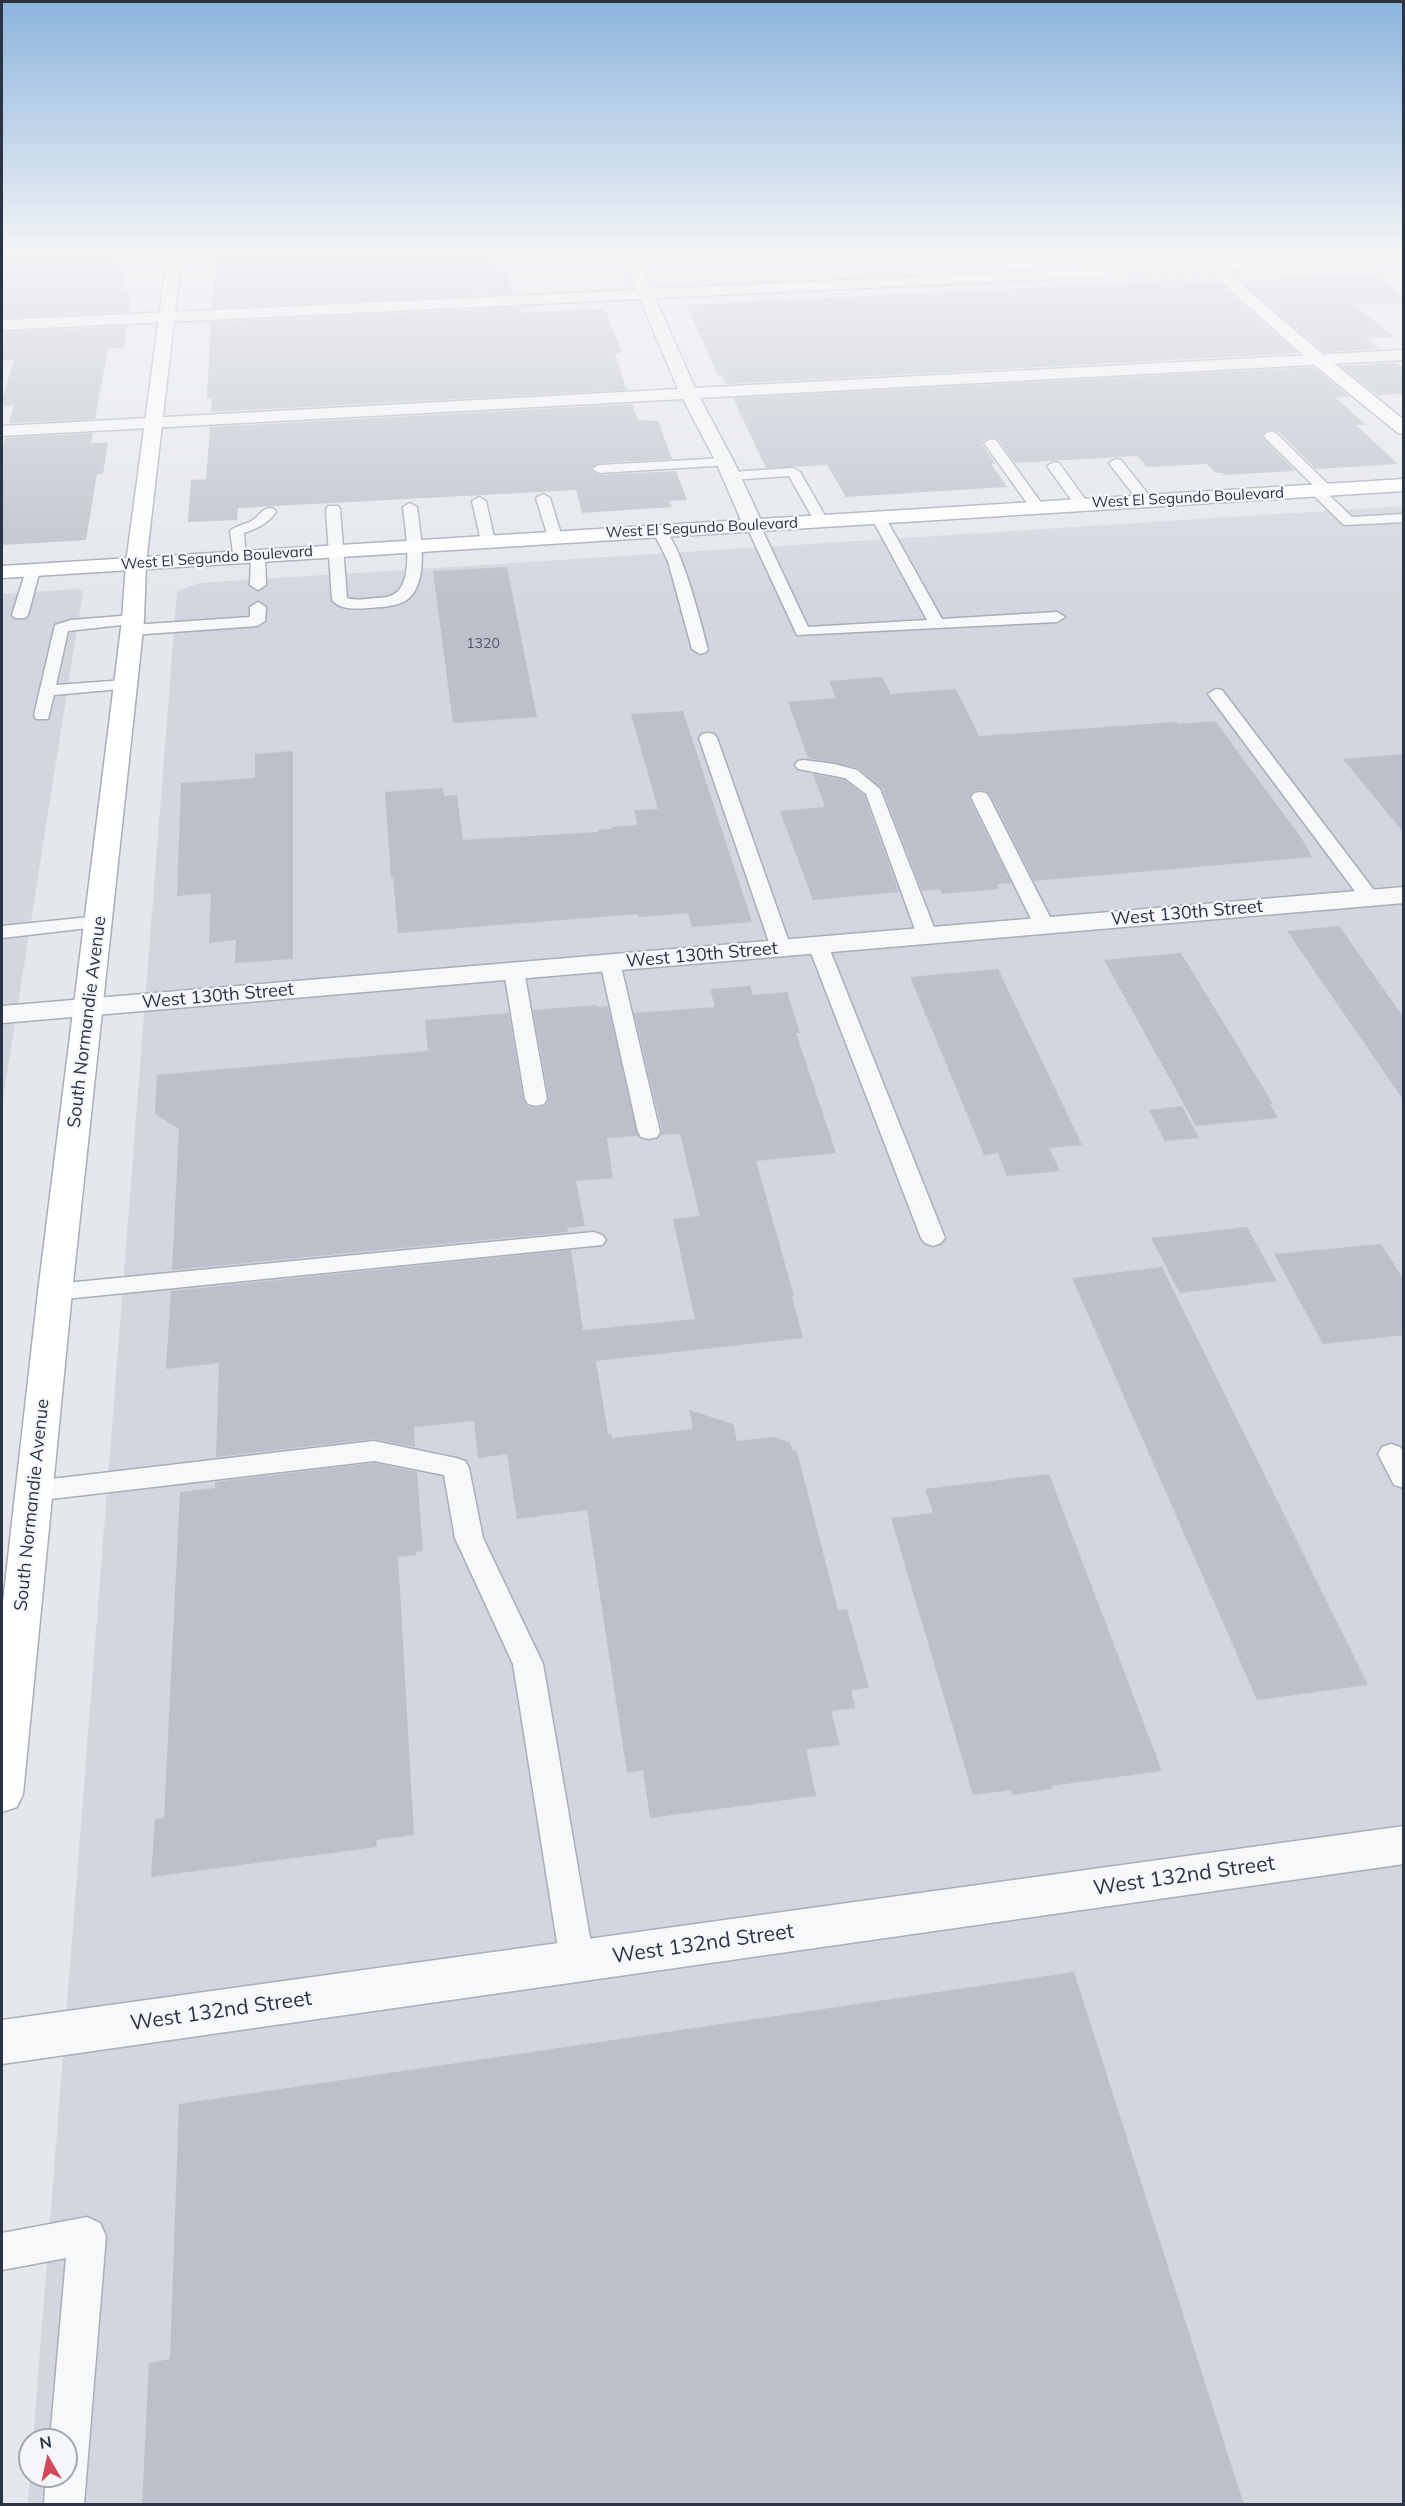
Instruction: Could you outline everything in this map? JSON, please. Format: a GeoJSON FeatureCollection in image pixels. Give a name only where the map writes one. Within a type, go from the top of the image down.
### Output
{"type":"FeatureCollection","features":[{"type":"Feature","properties":{"kind":"main road","name":"South Normandie Avenue"},"geometry":{"type":"LineString","coordinates":[[2,1794],[55,1292],[132,625],[136,563],[161,368]]}},
{"type":"Feature","properties":{"kind":"main road"},"geometry":{"type":"LineString","coordinates":[[1329,368],[1404,429]]}},
{"type":"Feature","properties":{"kind":"main road","name":"West El Segundo Boulevard"},"geometry":{"type":"LineString","coordinates":[[2,572],[1404,485]]}},
{"type":"Feature","properties":{"kind":"street"},"geometry":{"type":"LineString","coordinates":[[678,368],[753,525]]}},
{"type":"Feature","properties":{"kind":"street"},"geometry":{"type":"LineString","coordinates":[[2,431],[1172,368]]}},
{"type":"Feature","properties":{"kind":"street","name":"West 130th Street"},"geometry":{"type":"LineString","coordinates":[[2,1015],[1404,895]]}},
{"type":"Feature","properties":{"kind":"street","name":"West 132nd Street"},"geometry":{"type":"LineString","coordinates":[[2,2042],[1404,1845]]}},
{"type":"Feature","properties":{"kind":"lane"},"geometry":{"type":"LineString","coordinates":[[1271,436],[1349,522],[1404,518]]}},
{"type":"Feature","properties":{"kind":"lane"},"geometry":{"type":"LineString","coordinates":[[991,443],[1037,507]]}},
{"type":"Feature","properties":{"kind":"lane"},"geometry":{"type":"LineString","coordinates":[[1116,463],[1146,501]]}},
{"type":"Feature","properties":{"kind":"lane"},"geometry":{"type":"LineString","coordinates":[[1054,466],[1082,505]]}},
{"type":"Feature","properties":{"kind":"lane"},"geometry":{"type":"LineString","coordinates":[[599,469],[728,469],[793,472],[821,520]]}},
{"type":"Feature","properties":{"kind":"lane"},"geometry":{"type":"LineString","coordinates":[[543,498],[555,537]]}},
{"type":"Feature","properties":{"kind":"lane"},"geometry":{"type":"LineString","coordinates":[[479,501],[488,541]]}},
{"type":"Feature","properties":{"kind":"lane"},"geometry":{"type":"LineString","coordinates":[[333,509],[340,600],[349,605],[388,602],[403,596],[410,587],[414,572],[414,546],[410,507]]}},
{"type":"Feature","properties":{"kind":"lane"},"geometry":{"type":"LineString","coordinates":[[258,585],[237,531],[257,524],[269,512]]}},
{"type":"Feature","properties":{"kind":"lane"},"geometry":{"type":"LineString","coordinates":[[878,517],[937,624]]}},
{"type":"Feature","properties":{"kind":"lane"},"geometry":{"type":"LineString","coordinates":[[753,525],[802,632],[1057,617]]}},
{"type":"Feature","properties":{"kind":"lane"},"geometry":{"type":"LineString","coordinates":[[659,530],[675,561],[700,649]]}},
{"type":"Feature","properties":{"kind":"lane"},"geometry":{"type":"LineString","coordinates":[[20,615],[33,570]]}},
{"type":"Feature","properties":{"kind":"lane"},"geometry":{"type":"LineString","coordinates":[[42,715],[61,628],[71,625],[257,621],[258,607]]}},
{"type":"Feature","properties":{"kind":"lane"},"geometry":{"type":"LineString","coordinates":[[47,691],[125,685]]}},
{"type":"Feature","properties":{"kind":"lane"},"geometry":{"type":"LineString","coordinates":[[1216,694],[1370,898]]}},
{"type":"Feature","properties":{"kind":"lane"},"geometry":{"type":"LineString","coordinates":[[708,738],[781,948]]}},
{"type":"Feature","properties":{"kind":"lane"},"geometry":{"type":"LineString","coordinates":[[804,765],[842,770],[864,779],[874,793],[927,935]]}},
{"type":"Feature","properties":{"kind":"lane"},"geometry":{"type":"LineString","coordinates":[[980,797],[1044,926]]}},
{"type":"Feature","properties":{"kind":"lane"},"geometry":{"type":"LineString","coordinates":[[2,933],[99,922]]}},
{"type":"Feature","properties":{"kind":"lane"},"geometry":{"type":"LineString","coordinates":[[818,945],[933,1238]]}},
{"type":"Feature","properties":{"kind":"lane"},"geometry":{"type":"LineString","coordinates":[[610,962],[649,1132]]}},
{"type":"Feature","properties":{"kind":"lane"},"geometry":{"type":"LineString","coordinates":[[514,970],[536,1099]]}},
{"type":"Feature","properties":{"kind":"lane"},"geometry":{"type":"LineString","coordinates":[[55,1292],[594,1240]]}},
{"type":"Feature","properties":{"kind":"lane"},"geometry":{"type":"LineString","coordinates":[[34,1491],[374,1451],[456,1468],[469,1538],[528,1664],[577,1961]]}},
{"type":"Feature","properties":{"kind":"lane"},"geometry":{"type":"LineString","coordinates":[[1391,1454],[1404,1478]]}},
{"type":"Feature","properties":{"kind":"lane"},"geometry":{"type":"LineString","coordinates":[[2,2251],[87,2236],[64,2505]]}},
{"type":"Feature","properties":{"kind":"shaded area"},"geometry":{"type":"Polygon","coordinates":[[[1403,506],[1403,2504],[28,2504],[29,2488],[78,2488],[78,2428],[34,2428],[177,591],[200,583],[1403,506]]]}},
{"type":"Feature","properties":{"kind":"shaded area"},"geometry":{"type":"Polygon","coordinates":[[[77,589],[83,591],[2,1105],[2,594],[77,589]]]}},
{"type":"Feature","properties":{"kind":"building"},"geometry":{"type":"Polygon","coordinates":[[[12,368],[104,368],[95,419],[9,423],[14,405],[2,406],[12,368]]]}},
{"type":"Feature","properties":{"kind":"building"},"geometry":{"type":"Polygon","coordinates":[[[208,368],[620,368],[627,390],[211,412],[212,398],[207,398],[208,368]]]}},
{"type":"Feature","properties":{"kind":"building"},"geometry":{"type":"Polygon","coordinates":[[[714,368],[1022,368],[726,384],[722,375],[718,376],[714,368]]]}},
{"type":"Feature","properties":{"kind":"building"},"geometry":{"type":"Polygon","coordinates":[[[1314,368],[1350,397],[1336,398],[1366,425],[1356,425],[1398,464],[1316,469],[1278,431],[1271,430],[1264,432],[1262,437],[1295,471],[1224,475],[1216,473],[1207,464],[1147,467],[1137,456],[1015,463],[998,439],[991,437],[982,444],[996,464],[991,464],[1007,487],[846,497],[827,465],[766,468],[733,398],[1314,368]]]}},
{"type":"Feature","properties":{"kind":"building"},"geometry":{"type":"Polygon","coordinates":[[[1343,368],[1404,369],[1404,394],[1377,395],[1343,368]]]}},
{"type":"Feature","properties":{"kind":"building"},"geometry":{"type":"Polygon","coordinates":[[[632,404],[638,420],[658,421],[672,459],[599,463],[590,470],[599,475],[676,471],[687,500],[669,501],[672,507],[582,513],[576,490],[238,508],[237,520],[188,522],[191,480],[206,479],[210,427],[632,404]]]}},
{"type":"Feature","properties":{"kind":"building"},"geometry":{"type":"Polygon","coordinates":[[[93,433],[91,443],[108,443],[103,474],[97,474],[86,540],[2,545],[2,451],[5,438],[93,433]]]}},
{"type":"Feature","properties":{"kind":"building"},"geometry":{"type":"Polygon","coordinates":[[[507,567],[537,717],[453,723],[433,571],[507,567]]]}},
{"type":"Feature","properties":{"kind":"building"},"geometry":{"type":"Polygon","coordinates":[[[882,677],[891,694],[956,689],[979,736],[1215,721],[1302,839],[1312,857],[1034,881],[991,796],[986,791],[980,790],[972,792],[969,798],[1011,883],[997,884],[999,889],[942,894],[939,889],[922,891],[882,788],[858,768],[808,758],[788,702],[836,698],[829,681],[882,677]]]}},
{"type":"Feature","properties":{"kind":"building"},"geometry":{"type":"Polygon","coordinates":[[[683,711],[752,922],[692,927],[688,913],[639,917],[638,914],[398,933],[393,877],[391,878],[385,792],[443,788],[444,796],[457,795],[463,840],[598,832],[598,830],[612,829],[611,827],[638,825],[634,810],[658,809],[631,714],[683,711]]]}},
{"type":"Feature","properties":{"kind":"building"},"geometry":{"type":"Polygon","coordinates":[[[293,751],[293,959],[235,963],[236,940],[209,943],[211,893],[177,896],[181,783],[255,778],[255,754],[293,751]]]}},
{"type":"Feature","properties":{"kind":"building"},"geometry":{"type":"Polygon","coordinates":[[[1404,754],[1404,833],[1343,759],[1404,754]]]}},
{"type":"Feature","properties":{"kind":"building"},"geometry":{"type":"Polygon","coordinates":[[[813,774],[844,780],[864,795],[899,892],[813,900],[780,811],[825,807],[813,774]]]}},
{"type":"Feature","properties":{"kind":"building"},"geometry":{"type":"Polygon","coordinates":[[[1339,926],[1404,1018],[1404,1101],[1287,931],[1339,926]]]}},
{"type":"Feature","properties":{"kind":"building"},"geometry":{"type":"Polygon","coordinates":[[[1181,953],[1273,1104],[1270,1104],[1278,1118],[1196,1126],[1104,960],[1181,953]]]}},
{"type":"Feature","properties":{"kind":"building"},"geometry":{"type":"Polygon","coordinates":[[[998,969],[1082,1145],[1049,1148],[1060,1171],[1007,1176],[998,1153],[984,1155],[910,977],[998,969]]]}},
{"type":"Feature","properties":{"kind":"building"},"geometry":{"type":"Polygon","coordinates":[[[750,986],[753,995],[787,992],[800,1033],[796,1033],[836,1153],[756,1161],[794,1296],[792,1297],[803,1338],[596,1361],[608,1434],[611,1434],[612,1438],[693,1429],[689,1410],[733,1424],[737,1441],[773,1437],[789,1442],[793,1450],[797,1452],[838,1610],[847,1609],[869,1688],[851,1690],[855,1708],[831,1711],[840,1745],[806,1749],[816,1796],[650,1818],[643,1770],[627,1773],[587,1510],[517,1519],[507,1454],[478,1458],[474,1421],[414,1427],[415,1447],[374,1439],[216,1457],[219,1363],[166,1369],[171,1291],[571,1250],[583,1330],[695,1319],[673,1219],[700,1216],[680,1134],[661,1135],[662,1131],[634,1013],[715,1007],[710,989],[750,986]]]}},
{"type":"Feature","properties":{"kind":"building"},"geometry":{"type":"Polygon","coordinates":[[[597,1005],[598,1007],[608,1006],[638,1136],[607,1138],[613,1178],[576,1181],[585,1226],[567,1228],[568,1232],[172,1270],[179,1129],[155,1114],[157,1075],[428,1051],[425,1020],[509,1013],[523,1099],[527,1106],[537,1108],[546,1105],[549,1099],[533,1010],[597,1005]]]}},
{"type":"Feature","properties":{"kind":"building"},"geometry":{"type":"Polygon","coordinates":[[[1182,1106],[1199,1138],[1165,1141],[1149,1110],[1182,1106]]]}},
{"type":"Feature","properties":{"kind":"building"},"geometry":{"type":"Polygon","coordinates":[[[1247,1227],[1277,1281],[1180,1293],[1151,1238],[1247,1227]]]}},
{"type":"Feature","properties":{"kind":"building"},"geometry":{"type":"Polygon","coordinates":[[[1381,1244],[1404,1280],[1404,1335],[1323,1344],[1274,1254],[1381,1244]]]}},
{"type":"Feature","properties":{"kind":"building"},"geometry":{"type":"Polygon","coordinates":[[[1162,1267],[1368,1685],[1257,1700],[1072,1278],[1162,1267]]]}},
{"type":"Feature","properties":{"kind":"building"},"geometry":{"type":"Polygon","coordinates":[[[374,1463],[417,1472],[423,1551],[416,1552],[416,1555],[398,1557],[414,1835],[376,1840],[377,1847],[151,1877],[155,1819],[164,1818],[180,1492],[215,1488],[215,1482],[374,1463]]]}},
{"type":"Feature","properties":{"kind":"building"},"geometry":{"type":"Polygon","coordinates":[[[1049,1474],[1162,1771],[1051,1786],[1052,1789],[1012,1795],[1011,1790],[973,1795],[891,1518],[933,1513],[925,1489],[1049,1474]]]}},
{"type":"Feature","properties":{"kind":"building"},"geometry":{"type":"Polygon","coordinates":[[[1074,1972],[1244,2505],[142,2505],[149,2363],[170,2359],[179,2104],[1074,1972]]]}}]}
